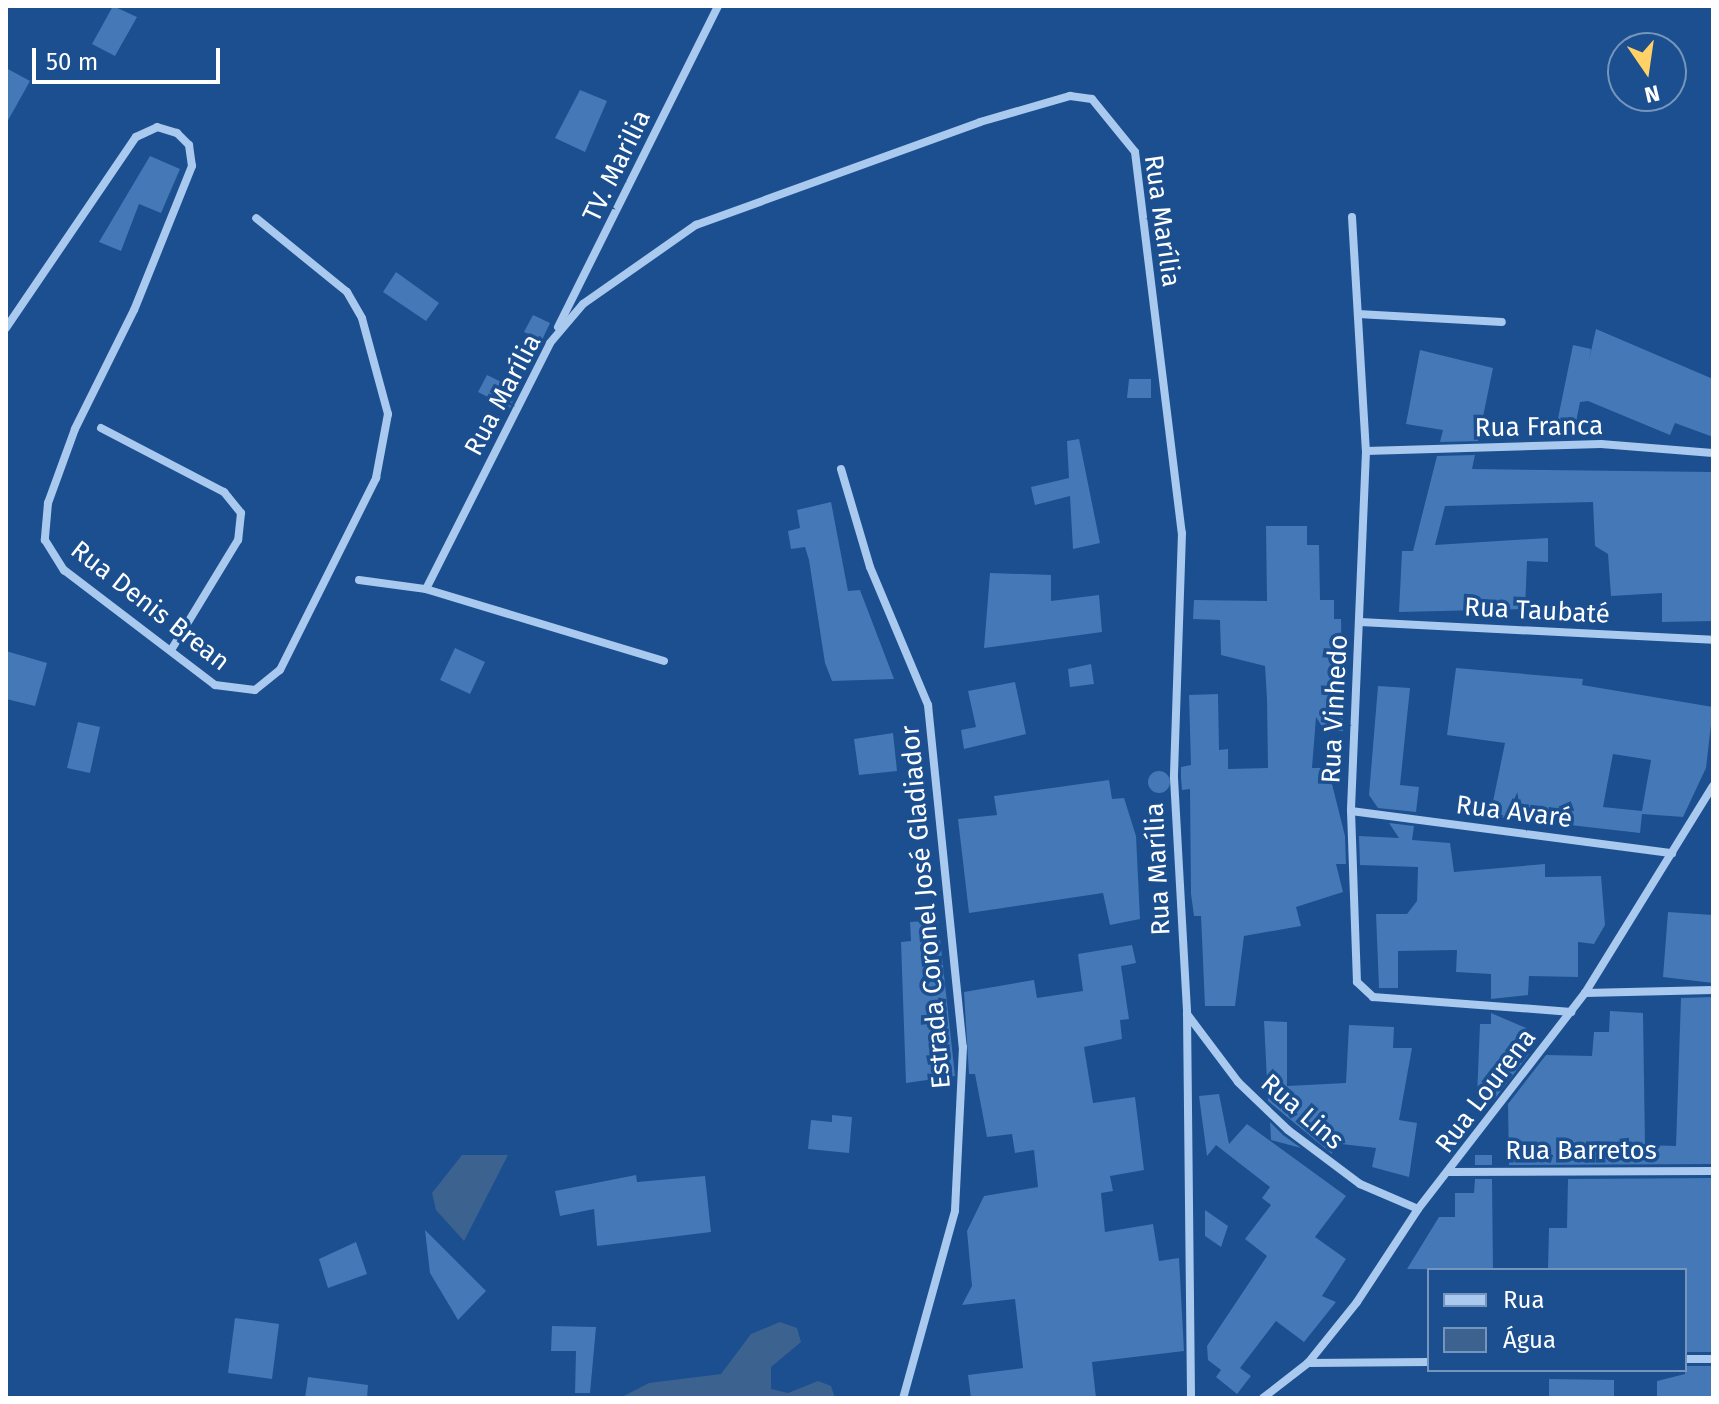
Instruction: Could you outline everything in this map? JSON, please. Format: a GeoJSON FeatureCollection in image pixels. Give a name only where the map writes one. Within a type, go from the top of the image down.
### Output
{"type":"FeatureCollection","features":[{"type":"Feature","properties":{"kind":"street","name":"TV. Marilia"},"geometry":{"type":"LineString","coordinates":[[550,343],[718,6]]}},
{"type":"Feature","properties":{"kind":"street","name":"Rua Marília"},"geometry":{"type":"LineString","coordinates":[[426,589],[550,343],[583,304],[653,250],[747,203],[1070,96],[1092,99],[1114,117],[1135,152],[1142,194],[1182,533],[1174,778],[1187,1013],[1191,1398]]}},
{"type":"Feature","properties":{"kind":"street","name":"Rua Denis Brean"},"geometry":{"type":"LineString","coordinates":[[6,328],[136,137],[157,127],[177,133],[189,145],[192,166],[134,310],[75,429],[44,524],[64,570],[171,650],[236,692],[270,682],[387,444],[380,374],[347,292],[256,218]]}},
{"type":"Feature","properties":{"kind":"street","name":"Rua Vinhedo"},"geometry":{"type":"LineString","coordinates":[[1352,217],[1366,451],[1351,811],[1356,968],[1364,993],[1571,1012]]}},
{"type":"Feature","properties":{"kind":"street"},"geometry":{"type":"LineString","coordinates":[[1358,314],[1502,322]]}},
{"type":"Feature","properties":{"kind":"street"},"geometry":{"type":"LineString","coordinates":[[101,428],[224,492],[241,513],[238,540],[171,650]]}},
{"type":"Feature","properties":{"kind":"street","name":"Rua Franca"},"geometry":{"type":"LineString","coordinates":[[1366,451],[1601,444],[1713,453]]}},
{"type":"Feature","properties":{"kind":"street","name":"Estrada Coronel José Gladiador"},"geometry":{"type":"LineString","coordinates":[[841,469],[870,567],[928,705],[963,1047],[955,1211],[903,1398]]}},
{"type":"Feature","properties":{"kind":"street"},"geometry":{"type":"LineString","coordinates":[[359,580],[426,589],[664,661]]}},
{"type":"Feature","properties":{"kind":"street","name":"Rua Taubaté"},"geometry":{"type":"LineString","coordinates":[[1360,622],[1713,640]]}},
{"type":"Feature","properties":{"kind":"street","name":"Rua Lourena"},"geometry":{"type":"LineString","coordinates":[[1263,1398],[1308,1363],[1418,1209],[1571,1012],[1712,791]]}},
{"type":"Feature","properties":{"kind":"street","name":"Rua Avaré"},"geometry":{"type":"LineString","coordinates":[[1351,811],[1672,853]]}},
{"type":"Feature","properties":{"kind":"street"},"geometry":{"type":"LineString","coordinates":[[1585,993],[1713,990]]}},
{"type":"Feature","properties":{"kind":"street","name":"Rua Lins"},"geometry":{"type":"LineString","coordinates":[[1187,1013],[1238,1082],[1288,1130],[1360,1184],[1418,1209]]}},
{"type":"Feature","properties":{"kind":"street","name":"Rua Barretos"},"geometry":{"type":"LineString","coordinates":[[1449,1172],[1713,1171]]}},
{"type":"Feature","properties":{"kind":"street"},"geometry":{"type":"LineString","coordinates":[[1687,1359],[1713,1359]]}},
{"type":"Feature","properties":{"kind":"street"},"geometry":{"type":"LineString","coordinates":[[1308,1363],[1427,1362]]}},
{"type":"Feature","properties":{"kind":"water"},"geometry":{"type":"Polygon","coordinates":[[[462,1155],[508,1155],[464,1241],[436,1210],[432,1193],[462,1155]]]}},
{"type":"Feature","properties":{"kind":"water"},"geometry":{"type":"Polygon","coordinates":[[[780,1322],[797,1328],[801,1342],[771,1367],[771,1389],[788,1393],[818,1381],[831,1386],[835,1398],[620,1398],[649,1383],[721,1374],[751,1334],[780,1322]]]}},
{"type":"Feature","properties":{"kind":"building"},"geometry":{"type":"Polygon","coordinates":[[[113,6],[137,17],[115,56],[92,44],[113,6]]]}},
{"type":"Feature","properties":{"kind":"building"},"geometry":{"type":"Polygon","coordinates":[[[6,68],[30,81],[6,124],[6,68]]]}},
{"type":"Feature","properties":{"kind":"building"},"geometry":{"type":"Polygon","coordinates":[[[580,90],[607,101],[585,152],[555,138],[580,90]]]}},
{"type":"Feature","properties":{"kind":"building"},"geometry":{"type":"Polygon","coordinates":[[[150,156],[180,169],[161,213],[139,204],[121,251],[99,242],[150,156]]]}},
{"type":"Feature","properties":{"kind":"building"},"geometry":{"type":"Polygon","coordinates":[[[396,272],[439,303],[426,321],[383,292],[396,272]]]}},
{"type":"Feature","properties":{"kind":"building"},"geometry":{"type":"Polygon","coordinates":[[[533,315],[550,323],[542,340],[524,332],[533,315]]]}},
{"type":"Feature","properties":{"kind":"building"},"geometry":{"type":"Polygon","coordinates":[[[1596,329],[1713,379],[1713,437],[1675,423],[1670,435],[1588,401],[1580,402],[1573,437],[1555,433],[1573,345],[1591,349],[1589,360],[1596,329]]]}},
{"type":"Feature","properties":{"kind":"building"},"geometry":{"type":"Polygon","coordinates":[[[1420,350],[1493,368],[1478,441],[1440,442],[1443,430],[1406,424],[1420,350]]]}},
{"type":"Feature","properties":{"kind":"building"},"geometry":{"type":"Polygon","coordinates":[[[487,375],[518,390],[510,408],[478,392],[487,375]]]}},
{"type":"Feature","properties":{"kind":"building"},"geometry":{"type":"Polygon","coordinates":[[[1129,379],[1151,379],[1151,398],[1127,398],[1129,379]]]}},
{"type":"Feature","properties":{"kind":"building"},"geometry":{"type":"Polygon","coordinates":[[[1079,439],[1100,543],[1073,549],[1070,496],[1035,505],[1031,487],[1069,478],[1067,441],[1079,439]]]}},
{"type":"Feature","properties":{"kind":"building"},"geometry":{"type":"Polygon","coordinates":[[[1475,455],[1472,469],[1713,472],[1713,621],[1662,622],[1662,593],[1611,596],[1608,554],[1595,546],[1593,502],[1445,506],[1435,545],[1548,538],[1548,562],[1527,561],[1525,609],[1399,612],[1402,551],[1413,551],[1437,456],[1475,455]]]}},
{"type":"Feature","properties":{"kind":"building"},"geometry":{"type":"Polygon","coordinates":[[[831,502],[848,591],[860,590],[894,679],[832,681],[825,663],[809,560],[805,547],[791,549],[788,531],[800,528],[797,510],[831,502]]]}},
{"type":"Feature","properties":{"kind":"building"},"geometry":{"type":"Polygon","coordinates":[[[1266,526],[1307,526],[1307,545],[1319,545],[1320,600],[1334,600],[1334,619],[1341,619],[1343,731],[1325,731],[1316,717],[1312,768],[1328,768],[1345,836],[1346,864],[1336,864],[1343,892],[1296,907],[1301,926],[1244,936],[1235,1006],[1205,1006],[1201,916],[1194,916],[1191,894],[1190,789],[1182,790],[1181,778],[1181,767],[1191,765],[1189,695],[1218,694],[1219,750],[1228,749],[1228,769],[1268,768],[1267,699],[1265,666],[1221,655],[1220,620],[1193,619],[1194,600],[1267,601],[1266,526]]]}},
{"type":"Feature","properties":{"kind":"building"},"geometry":{"type":"Polygon","coordinates":[[[990,573],[1051,575],[1051,601],[1099,595],[1102,632],[984,648],[990,573]]]}},
{"type":"Feature","properties":{"kind":"building"},"geometry":{"type":"Polygon","coordinates":[[[455,648],[485,662],[470,694],[440,680],[455,648]]]}},
{"type":"Feature","properties":{"kind":"building"},"geometry":{"type":"Polygon","coordinates":[[[6,651],[47,663],[35,706],[6,699],[6,651]]]}},
{"type":"Feature","properties":{"kind":"building"},"geometry":{"type":"Polygon","coordinates":[[[1091,664],[1094,684],[1070,687],[1068,669],[1091,664]]]}},
{"type":"Feature","properties":{"kind":"building"},"geometry":{"type":"Polygon","coordinates":[[[1456,668],[1583,679],[1582,685],[1713,707],[1706,768],[1683,817],[1642,814],[1640,833],[1490,816],[1505,743],[1447,735],[1456,668]],[[1613,754],[1603,807],[1642,811],[1651,760],[1613,754]]]}},
{"type":"Feature","properties":{"kind":"building"},"geometry":{"type":"Polygon","coordinates":[[[1015,682],[1026,734],[964,749],[961,730],[976,727],[968,691],[1015,682]]]}},
{"type":"Feature","properties":{"kind":"building"},"geometry":{"type":"Polygon","coordinates":[[[1378,686],[1410,688],[1400,785],[1419,787],[1416,812],[1378,808],[1369,795],[1378,686]]]}},
{"type":"Feature","properties":{"kind":"building"},"geometry":{"type":"Polygon","coordinates":[[[78,722],[100,727],[90,773],[67,768],[78,722]]]}},
{"type":"Feature","properties":{"kind":"building"},"geometry":{"type":"Polygon","coordinates":[[[893,733],[897,771],[859,775],[854,739],[893,733]]]}},
{"type":"Feature","properties":{"kind":"building"},"geometry":{"type":"Polygon","coordinates":[[[1159,771],[1167,774],[1170,782],[1167,790],[1159,793],[1151,790],[1148,782],[1151,774],[1159,771]]]}},
{"type":"Feature","properties":{"kind":"building"},"geometry":{"type":"Polygon","coordinates":[[[1109,780],[1112,799],[1124,798],[1136,836],[1140,919],[1110,925],[1103,893],[969,913],[958,819],[997,815],[994,796],[1109,780]]]}},
{"type":"Feature","properties":{"kind":"building"},"geometry":{"type":"Polygon","coordinates":[[[1389,823],[1414,826],[1412,840],[1450,843],[1454,872],[1545,864],[1545,877],[1601,876],[1605,925],[1594,944],[1578,942],[1578,977],[1529,976],[1528,995],[1491,999],[1491,974],[1456,972],[1457,950],[1398,951],[1398,988],[1379,988],[1376,914],[1407,914],[1417,901],[1418,867],[1360,865],[1359,836],[1399,838],[1389,823]]]}},
{"type":"Feature","properties":{"kind":"building"},"geometry":{"type":"Polygon","coordinates":[[[1668,912],[1713,915],[1713,983],[1663,977],[1668,912]]]}},
{"type":"Feature","properties":{"kind":"building"},"geometry":{"type":"Polygon","coordinates":[[[938,920],[955,1076],[906,1083],[901,942],[911,941],[910,922],[938,920]]]}},
{"type":"Feature","properties":{"kind":"building"},"geometry":{"type":"Polygon","coordinates":[[[1132,945],[1136,963],[1121,966],[1129,1019],[1120,1020],[1122,1039],[1084,1047],[1093,1103],[1135,1097],[1144,1170],[1110,1176],[1113,1191],[1101,1193],[1105,1232],[1153,1224],[1159,1261],[1179,1258],[1184,1351],[1092,1362],[1096,1398],[971,1398],[968,1375],[1023,1368],[1015,1299],[962,1305],[972,1286],[967,1231],[984,1196],[1038,1187],[1034,1150],[1015,1153],[1012,1134],[987,1137],[975,1074],[969,1074],[964,992],[1034,980],[1037,998],[1083,991],[1078,954],[1132,945]]]}},
{"type":"Feature","properties":{"kind":"building"},"geometry":{"type":"Polygon","coordinates":[[[1713,997],[1713,1164],[1509,1165],[1508,1104],[1546,1055],[1592,1056],[1594,1032],[1609,1032],[1610,1011],[1643,1013],[1645,1145],[1676,1146],[1681,998],[1713,997]]]}},
{"type":"Feature","properties":{"kind":"building"},"geometry":{"type":"Polygon","coordinates":[[[1491,1013],[1526,1028],[1529,1040],[1519,1054],[1529,1054],[1493,1101],[1477,1097],[1480,1024],[1491,1024],[1491,1013]]]}},
{"type":"Feature","properties":{"kind":"building"},"geometry":{"type":"Polygon","coordinates":[[[1264,1021],[1287,1022],[1287,1086],[1346,1083],[1349,1025],[1394,1027],[1393,1048],[1412,1048],[1399,1120],[1417,1123],[1409,1177],[1372,1167],[1376,1148],[1333,1143],[1332,1154],[1268,1101],[1264,1021]]]}},
{"type":"Feature","properties":{"kind":"building"},"geometry":{"type":"Polygon","coordinates":[[[1219,1094],[1229,1144],[1247,1124],[1346,1196],[1315,1237],[1346,1259],[1322,1296],[1336,1302],[1304,1342],[1276,1321],[1240,1368],[1251,1376],[1237,1394],[1216,1377],[1221,1370],[1208,1360],[1207,1346],[1267,1256],[1245,1239],[1271,1205],[1262,1198],[1270,1187],[1216,1145],[1207,1156],[1199,1096],[1219,1094]]]}},
{"type":"Feature","properties":{"kind":"building"},"geometry":{"type":"Polygon","coordinates":[[[832,1115],[852,1117],[849,1153],[808,1149],[811,1120],[832,1122],[832,1115]]]}},
{"type":"Feature","properties":{"kind":"building"},"geometry":{"type":"Polygon","coordinates":[[[1270,1122],[1283,1135],[1301,1148],[1271,1140],[1270,1122]]]}},
{"type":"Feature","properties":{"kind":"building"},"geometry":{"type":"Polygon","coordinates":[[[1475,1155],[1492,1155],[1492,1165],[1475,1165],[1475,1155]]]}},
{"type":"Feature","properties":{"kind":"building"},"geometry":{"type":"Polygon","coordinates":[[[636,1175],[637,1182],[705,1176],[711,1232],[597,1246],[594,1209],[560,1216],[555,1191],[636,1175]]]}},
{"type":"Feature","properties":{"kind":"building"},"geometry":{"type":"Polygon","coordinates":[[[1713,1178],[1713,1352],[1687,1352],[1687,1268],[1548,1268],[1549,1228],[1567,1228],[1568,1179],[1713,1178]]]}},
{"type":"Feature","properties":{"kind":"building"},"geometry":{"type":"Polygon","coordinates":[[[1475,1179],[1492,1179],[1493,1268],[1407,1269],[1439,1217],[1455,1217],[1455,1193],[1474,1193],[1475,1179]]]}},
{"type":"Feature","properties":{"kind":"building"},"geometry":{"type":"Polygon","coordinates":[[[1205,1210],[1228,1226],[1221,1247],[1205,1236],[1205,1210]]]}},
{"type":"Feature","properties":{"kind":"building"},"geometry":{"type":"Polygon","coordinates":[[[425,1230],[486,1291],[458,1320],[430,1273],[425,1230]]]}},
{"type":"Feature","properties":{"kind":"building"},"geometry":{"type":"Polygon","coordinates":[[[356,1242],[367,1274],[328,1288],[319,1259],[356,1242]]]}},
{"type":"Feature","properties":{"kind":"building"},"geometry":{"type":"Polygon","coordinates":[[[235,1318],[279,1324],[272,1379],[228,1373],[235,1318]]]}},
{"type":"Feature","properties":{"kind":"building"},"geometry":{"type":"Polygon","coordinates":[[[552,1326],[596,1327],[590,1393],[575,1393],[576,1351],[551,1351],[552,1326]]]}},
{"type":"Feature","properties":{"kind":"building"},"geometry":{"type":"Polygon","coordinates":[[[1687,1366],[1713,1366],[1713,1398],[1657,1398],[1657,1381],[1685,1374],[1687,1366]]]}},
{"type":"Feature","properties":{"kind":"building"},"geometry":{"type":"Polygon","coordinates":[[[308,1377],[368,1385],[367,1398],[305,1398],[308,1377]]]}},
{"type":"Feature","properties":{"kind":"building"},"geometry":{"type":"Polygon","coordinates":[[[1549,1379],[1614,1380],[1614,1398],[1549,1398],[1549,1379]]]}}]}
